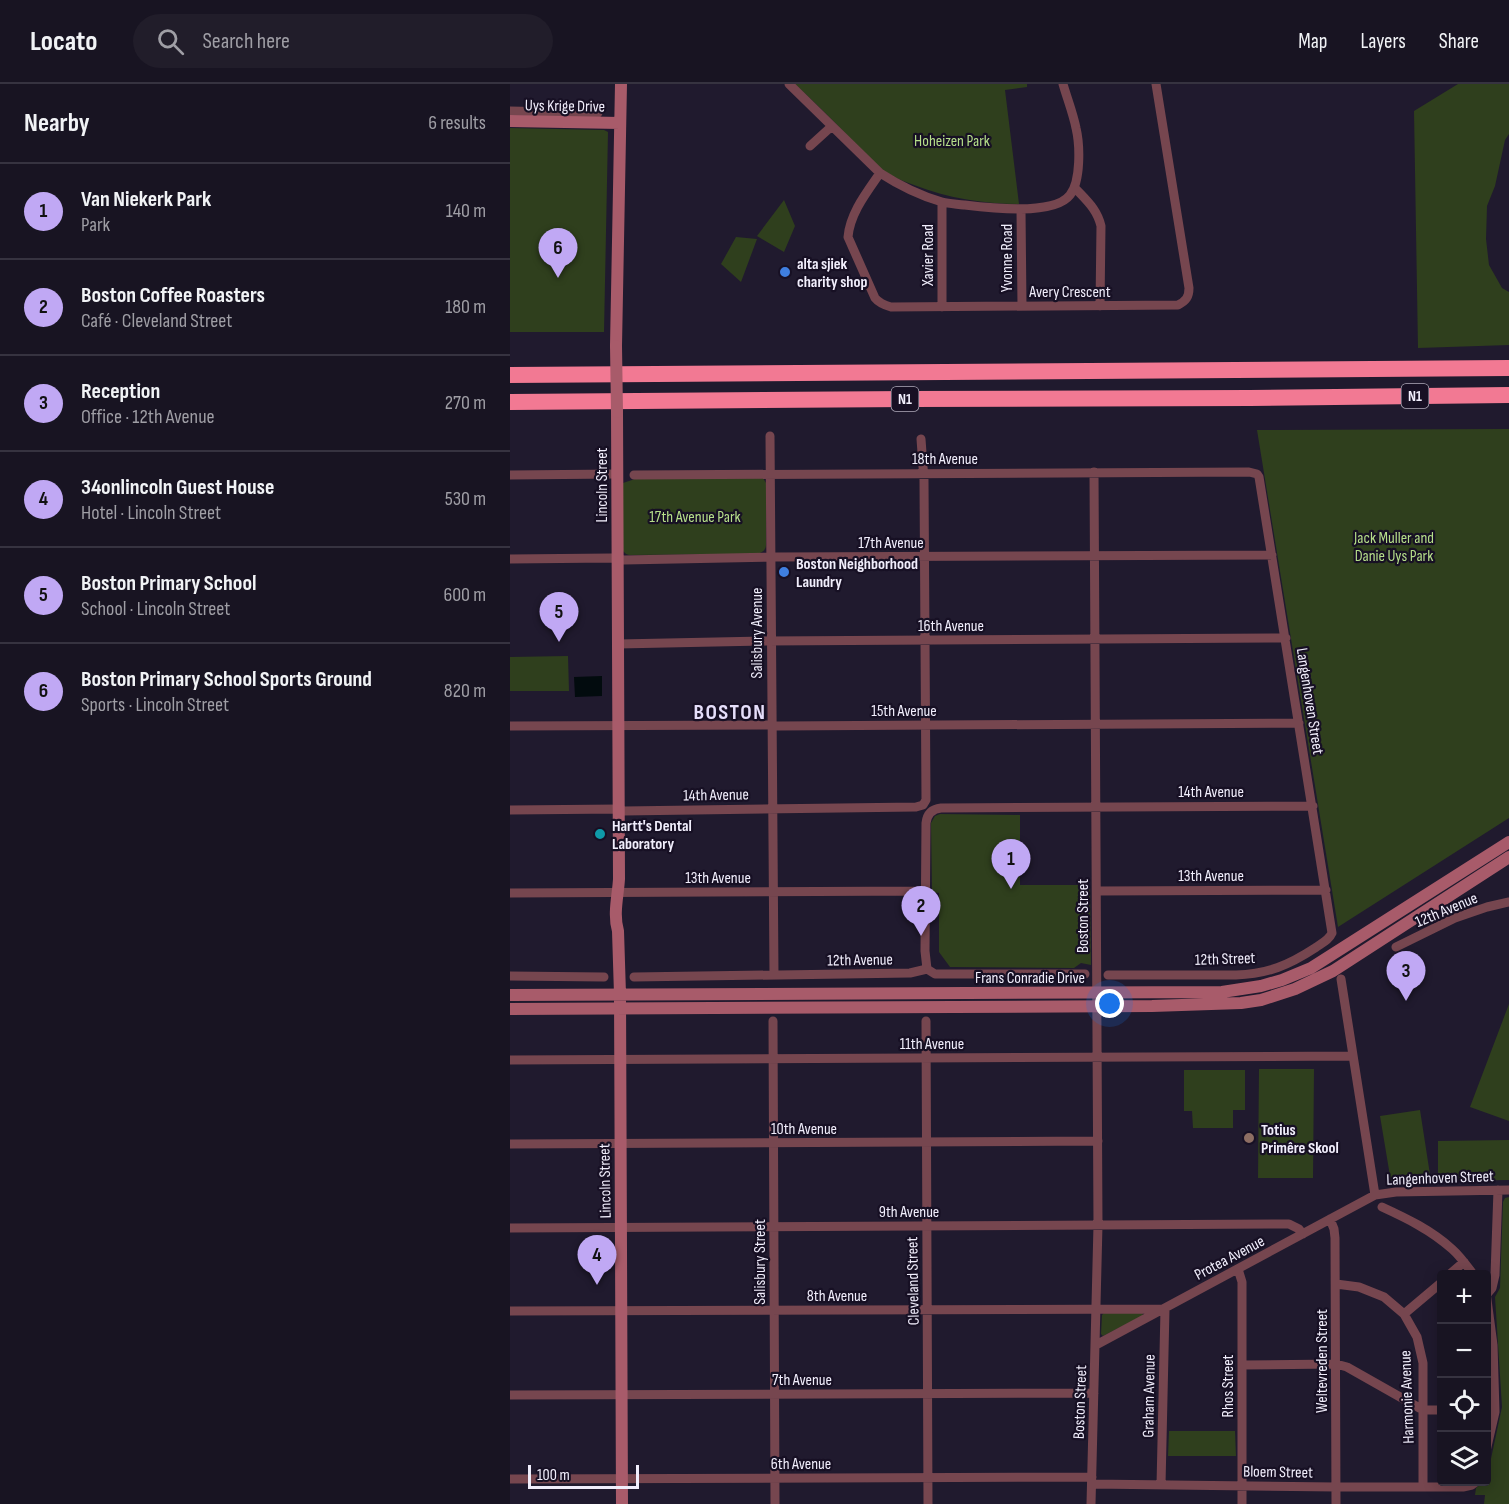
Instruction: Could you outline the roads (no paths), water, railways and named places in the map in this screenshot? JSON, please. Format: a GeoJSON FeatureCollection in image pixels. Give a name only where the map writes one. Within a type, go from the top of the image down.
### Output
{"type":"FeatureCollection","features":[{"type":"Feature","properties":{"kind":"highway","name":"N1"},"geometry":{"type":"LineString","coordinates":[[510,375],[1509,368]]}},
{"type":"Feature","properties":{"kind":"highway","name":"N1"},"geometry":{"type":"LineString","coordinates":[[510,402],[1509,395]]}},
{"type":"Feature","properties":{"kind":"main road","name":"Lincoln Street"},"geometry":{"type":"LineString","coordinates":[[621,84],[616,346],[619,809],[619,890],[616,922],[620,994],[622,1504]]}},
{"type":"Feature","properties":{"kind":"main road","name":"Uys Krige Drive"},"geometry":{"type":"LineString","coordinates":[[510,121],[620,123]]}},
{"type":"Feature","properties":{"kind":"main road","name":"Frans Conradie Drive"},"geometry":{"type":"LineString","coordinates":[[510,1009],[1097,1000],[1222,992],[1261,986],[1303,972],[1328,958],[1509,842]]}},
{"type":"Feature","properties":{"kind":"main road","name":"Frans Conradie Drive"},"geometry":{"type":"LineString","coordinates":[[510,995],[620,994],[1097,1000],[1223,1005],[1251,1002],[1281,995],[1333,971],[1509,857]]}},
{"type":"Feature","properties":{"kind":"street"},"geometry":{"type":"LineString","coordinates":[[789,84],[880,173],[892,181],[942,202],[1021,210],[1060,202],[1069,197],[1075,188],[1078,176],[1077,128],[1063,84]]}},
{"type":"Feature","properties":{"kind":"street","name":"Avery Crescent"},"geometry":{"type":"LineString","coordinates":[[880,173],[864,195],[849,230],[849,237],[878,302],[891,307],[1178,305],[1184,302],[1189,295],[1189,288],[1156,84]]}},
{"type":"Feature","properties":{"kind":"street"},"geometry":{"type":"LineString","coordinates":[[510,111],[598,113]]}},
{"type":"Feature","properties":{"kind":"street"},"geometry":{"type":"LineString","coordinates":[[810,146],[832,126]]}},
{"type":"Feature","properties":{"kind":"street"},"geometry":{"type":"LineString","coordinates":[[1075,188],[1099,215],[1101,226],[1100,306]]}},
{"type":"Feature","properties":{"kind":"street","name":"Xavier Road"},"geometry":{"type":"LineString","coordinates":[[942,202],[942,307]]}},
{"type":"Feature","properties":{"kind":"street","name":"Yvonne Road"},"geometry":{"type":"LineString","coordinates":[[1021,210],[1022,306]]}},
{"type":"Feature","properties":{"kind":"street","name":"Salisbury Avenue"},"geometry":{"type":"LineString","coordinates":[[770,436],[774,975]]}},
{"type":"Feature","properties":{"kind":"street"},"geometry":{"type":"LineString","coordinates":[[921,439],[927,809],[925,951],[927,969]]}},
{"type":"Feature","properties":{"kind":"street","name":"18th Avenue"},"geometry":{"type":"LineString","coordinates":[[634,475],[1094,472],[1249,472],[1257,474]]}},
{"type":"Feature","properties":{"kind":"street","name":"Boston Street"},"geometry":{"type":"LineString","coordinates":[[1091,1504],[1098,1225],[1094,472]]}},
{"type":"Feature","properties":{"kind":"street"},"geometry":{"type":"LineString","coordinates":[[510,475],[617,474]]}},
{"type":"Feature","properties":{"kind":"street","name":"Langenhoven Street"},"geometry":{"type":"LineString","coordinates":[[1257,474],[1261,480],[1332,934]]}},
{"type":"Feature","properties":{"kind":"street","name":"17th Avenue"},"geometry":{"type":"LineString","coordinates":[[510,559],[1272,555]]}},
{"type":"Feature","properties":{"kind":"street","name":"16th Avenue"},"geometry":{"type":"LineString","coordinates":[[618,644],[1286,638]]}},
{"type":"Feature","properties":{"kind":"street","name":"15th Avenue"},"geometry":{"type":"LineString","coordinates":[[510,726],[1299,723]]}},
{"type":"Feature","properties":{"kind":"street","name":"14th Avenue"},"geometry":{"type":"LineString","coordinates":[[510,810],[1313,806]]}},
{"type":"Feature","properties":{"kind":"street","name":"13th Avenue"},"geometry":{"type":"LineString","coordinates":[[510,893],[619,890],[926,891]]}},
{"type":"Feature","properties":{"kind":"street","name":"13th Avenue"},"geometry":{"type":"LineString","coordinates":[[1097,891],[1326,890]]}},
{"type":"Feature","properties":{"kind":"street","name":"12th Avenue"},"geometry":{"type":"LineString","coordinates":[[1396,947],[1455,918],[1509,902]]}},
{"type":"Feature","properties":{"kind":"street","name":"12th Street"},"geometry":{"type":"LineString","coordinates":[[1108,975],[1236,975],[1270,971],[1288,964],[1328,940],[1332,934]]}},
{"type":"Feature","properties":{"kind":"street","name":"12th Avenue"},"geometry":{"type":"LineString","coordinates":[[634,976],[910,973],[927,969],[939,974],[1085,974]]}},
{"type":"Feature","properties":{"kind":"street"},"geometry":{"type":"LineString","coordinates":[[510,976],[604,977]]}},
{"type":"Feature","properties":{"kind":"street","name":"Langenhoven Street"},"geometry":{"type":"LineString","coordinates":[[1341,979],[1375,1195],[1396,1192],[1509,1190]]}},
{"type":"Feature","properties":{"kind":"street","name":"Salisbury Street"},"geometry":{"type":"LineString","coordinates":[[773,1021],[775,1504]]}},
{"type":"Feature","properties":{"kind":"street","name":"Cleveland Street"},"geometry":{"type":"LineString","coordinates":[[926,1021],[928,1504]]}},
{"type":"Feature","properties":{"kind":"street","name":"11th Avenue"},"geometry":{"type":"LineString","coordinates":[[510,1060],[1353,1056]]}},
{"type":"Feature","properties":{"kind":"street","name":"10th Avenue"},"geometry":{"type":"LineString","coordinates":[[510,1144],[1098,1141]]}},
{"type":"Feature","properties":{"kind":"street"},"geometry":{"type":"LineString","coordinates":[[1491,1289],[1496,1275],[1498,1190]]}},
{"type":"Feature","properties":{"kind":"street","name":"Protea Avenue"},"geometry":{"type":"LineString","coordinates":[[1095,1345],[1375,1195]]}},
{"type":"Feature","properties":{"kind":"street"},"geometry":{"type":"LineString","coordinates":[[1382,1207],[1407,1218],[1434,1235],[1454,1250],[1470,1270]]}},
{"type":"Feature","properties":{"kind":"street","name":"Weltevreden Street"},"geometry":{"type":"LineString","coordinates":[[1330,1220],[1335,1234],[1336,1504]]}},
{"type":"Feature","properties":{"kind":"street","name":"9th Avenue"},"geometry":{"type":"LineString","coordinates":[[510,1228],[1289,1224],[1299,1228],[1303,1234]]}},
{"type":"Feature","properties":{"kind":"street"},"geometry":{"type":"LineString","coordinates":[[1455,1270],[1464,1262]]}},
{"type":"Feature","properties":{"kind":"street","name":"Rhos Street"},"geometry":{"type":"LineString","coordinates":[[1238,1269],[1242,1282],[1242,1504]]}},
{"type":"Feature","properties":{"kind":"street","name":"Harmonie Avenue"},"geometry":{"type":"LineString","coordinates":[[1336,1284],[1359,1287],[1376,1293],[1391,1302],[1404,1314],[1413,1329],[1422,1354],[1423,1487]]}},
{"type":"Feature","properties":{"kind":"street"},"geometry":{"type":"LineString","coordinates":[[1404,1314],[1437,1286]]}},
{"type":"Feature","properties":{"kind":"street","name":"8th Avenue"},"geometry":{"type":"LineString","coordinates":[[510,1311],[1165,1309]]}},
{"type":"Feature","properties":{"kind":"street","name":"Graham Avenue"},"geometry":{"type":"LineString","coordinates":[[1161,1485],[1165,1309]]}},
{"type":"Feature","properties":{"kind":"street"},"geometry":{"type":"LineString","coordinates":[[1491,1324],[1493,1345],[1491,1412]]}},
{"type":"Feature","properties":{"kind":"street"},"geometry":{"type":"LineString","coordinates":[[1243,1365],[1336,1364],[1347,1367],[1423,1410],[1437,1410]]}},
{"type":"Feature","properties":{"kind":"street","name":"7th Avenue"},"geometry":{"type":"LineString","coordinates":[[510,1395],[1094,1393]]}},
{"type":"Feature","properties":{"kind":"street","name":"6th Avenue"},"geometry":{"type":"LineString","coordinates":[[510,1479],[928,1477],[1092,1480]]}},
{"type":"Feature","properties":{"kind":"street","name":"Bloem Street"},"geometry":{"type":"LineString","coordinates":[[1092,1480],[1161,1485],[1336,1488],[1468,1486]]}},
{"type":"Feature","properties":{"kind":"place","name":"alta sjiek charity shop"},"geometry":{"type":"Point","coordinates":[785,272]}},
{"type":"Feature","properties":{"kind":"place","name":"Boston Primary School Sports Ground"},"geometry":{"type":"Point","coordinates":[558,278]}},
{"type":"Feature","properties":{"kind":"place","name":"Boston Neighborhood Laundry"},"geometry":{"type":"Point","coordinates":[784,572]}},
{"type":"Feature","properties":{"kind":"place","name":"Boston Primary School"},"geometry":{"type":"Point","coordinates":[559,642]}},
{"type":"Feature","properties":{"kind":"place","name":"Hartt's Dental Laboratory"},"geometry":{"type":"Point","coordinates":[600,834]}},
{"type":"Feature","properties":{"kind":"place","name":"Van Niekerk Park"},"geometry":{"type":"Point","coordinates":[1011,889]}},
{"type":"Feature","properties":{"kind":"place","name":"Boston Coffee Roasters"},"geometry":{"type":"Point","coordinates":[921,936]}},
{"type":"Feature","properties":{"kind":"place","name":"Reception"},"geometry":{"type":"Point","coordinates":[1406,1001]}},
{"type":"Feature","properties":{"kind":"place","name":"Totius Primêre Skool"},"geometry":{"type":"Point","coordinates":[1249,1138]}},
{"type":"Feature","properties":{"kind":"place","name":"34onlincoln Guest House"},"geometry":{"type":"Point","coordinates":[597,1285]}},
{"type":"Feature","properties":{"kind":"district","name":"BOSTON"},"geometry":{"type":"Point","coordinates":[730,711]}},
{"type":"Feature","properties":{"kind":"park label","name":"Hoheizen Park"},"geometry":{"type":"Point","coordinates":[952,140]}},
{"type":"Feature","properties":{"kind":"park label","name":"17th Avenue Park"},"geometry":{"type":"Point","coordinates":[695,516]}},
{"type":"Feature","properties":{"kind":"park label","name":"Jack Muller and Danie Uys Park"},"geometry":{"type":"Point","coordinates":[1394,546]}}]}
